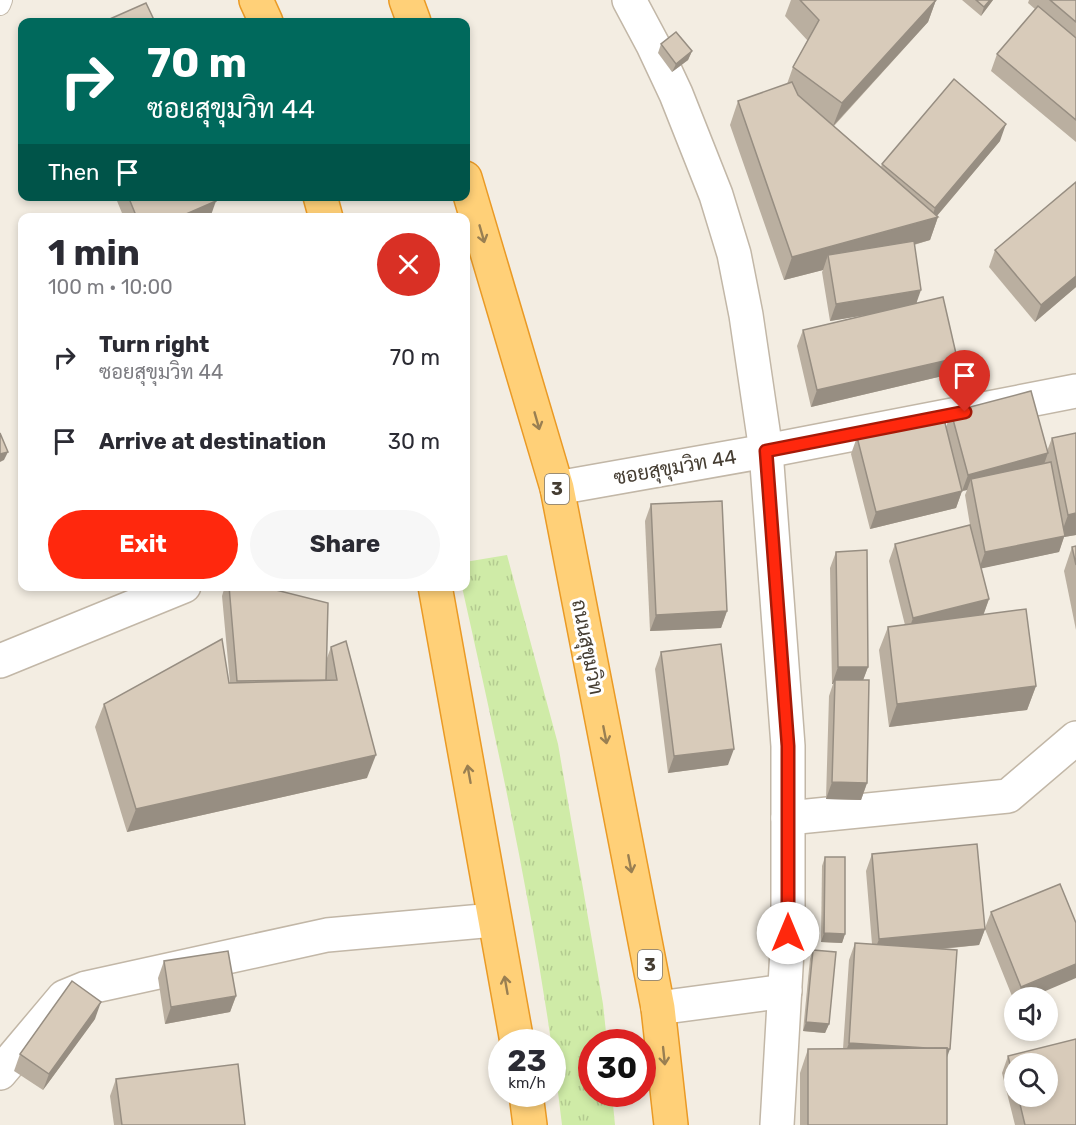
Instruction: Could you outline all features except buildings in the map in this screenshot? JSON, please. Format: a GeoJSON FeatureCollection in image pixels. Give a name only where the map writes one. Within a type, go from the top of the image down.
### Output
{"type":"FeatureCollection","features":[{"type":"Feature","properties":{"kind":"highway"},"geometry":{"type":"LineString","coordinates":[[256,0],[264,18]]}},
{"type":"Feature","properties":{"kind":"highway"},"geometry":{"type":"LineString","coordinates":[[406,0],[413,18]]}},
{"type":"Feature","properties":{"kind":"highway","name":"ถนนสุขุมวิท"},"geometry":{"type":"LineString","coordinates":[[470,195],[557,488],[658,1008],[671,1125]]}},
{"type":"Feature","properties":{"kind":"highway"},"geometry":{"type":"LineString","coordinates":[[436,591],[514,1029]]}},
{"type":"Feature","properties":{"kind":"highway"},"geometry":{"type":"LineString","coordinates":[[528,1107],[530,1125]]}},
{"type":"Feature","properties":{"kind":"street"},"geometry":{"type":"LineString","coordinates":[[629,0],[676,94],[716,195],[728,234],[746,315],[766,451],[788,746],[788,933],[777,1125]]}},
{"type":"Feature","properties":{"kind":"street","name":"ซอยสุขุมวิท 44"},"geometry":{"type":"LineString","coordinates":[[557,488],[766,451],[1076,391]]}},
{"type":"Feature","properties":{"kind":"street"},"geometry":{"type":"LineString","coordinates":[[0,661],[172,591]]}},
{"type":"Feature","properties":{"kind":"street"},"geometry":{"type":"LineString","coordinates":[[788,818],[1008,796],[1076,738]]}},
{"type":"Feature","properties":{"kind":"street"},"geometry":{"type":"LineString","coordinates":[[0,1073],[64,997],[86,988],[327,935],[494,920]]}},
{"type":"Feature","properties":{"kind":"street"},"geometry":{"type":"LineString","coordinates":[[658,1008],[785,991]]}},
{"type":"Feature","properties":{"kind":"lane"},"geometry":{"type":"LineString","coordinates":[[0,5],[2,0]]}},
{"type":"Feature","properties":{"kind":"green space"},"geometry":{"type":"Polygon","coordinates":[[[507,555],[558,744],[603,1004],[606,1029],[578,1029],[578,1107],[613,1107],[615,1125],[562,1125],[560,1107],[566,1107],[566,1029],[549,1029],[532,922],[506,788],[463,591],[470,591],[470,561],[507,555]]]}},
{"type":"Feature","properties":{"kind":"route"},"geometry":{"type":"LineString","coordinates":[[788,933],[788,746],[766,451],[965,412]]}}]}
